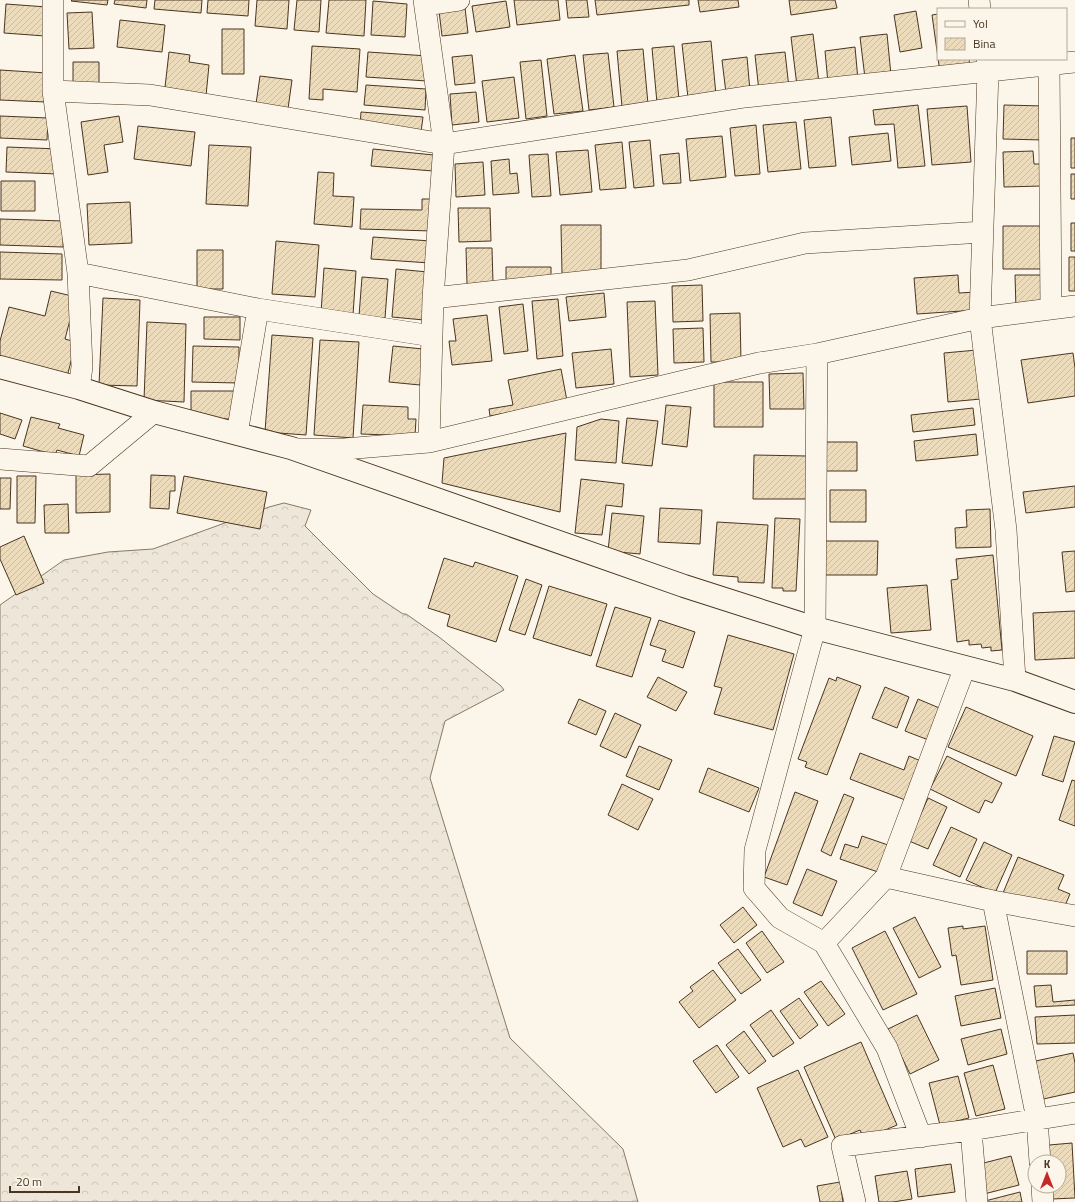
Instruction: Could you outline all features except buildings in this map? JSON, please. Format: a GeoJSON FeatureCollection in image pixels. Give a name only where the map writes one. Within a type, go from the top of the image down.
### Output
{"type":"FeatureCollection","features":[{"type":"Feature","properties":{"kind":"street"},"geometry":{"type":"LineString","coordinates":[[53,0],[53,91],[78,273],[82,367],[80,388]]}},
{"type":"Feature","properties":{"kind":"street"},"geometry":{"type":"LineString","coordinates":[[429,442],[432,336],[444,144],[424,2],[459,0]]}},
{"type":"Feature","properties":{"kind":"street"},"geometry":{"type":"LineString","coordinates":[[53,91],[150,95],[444,144],[745,97],[988,65],[1049,65],[1075,62]]}},
{"type":"Feature","properties":{"kind":"street"},"geometry":{"type":"LineString","coordinates":[[988,65],[980,318],[1006,530],[1014,680]]}},
{"type":"Feature","properties":{"kind":"street"},"geometry":{"type":"LineString","coordinates":[[1049,65],[1051,309]]}},
{"type":"Feature","properties":{"kind":"street"},"geometry":{"type":"LineString","coordinates":[[434,298],[688,270],[805,243],[983,232]]}},
{"type":"Feature","properties":{"kind":"street"},"geometry":{"type":"LineString","coordinates":[[78,273],[258,309],[432,336]]}},
{"type":"Feature","properties":{"kind":"street"},"geometry":{"type":"LineString","coordinates":[[291,448],[344,449],[429,442],[759,363],[817,354],[980,318],[1075,306]]}},
{"type":"Feature","properties":{"kind":"street"},"geometry":{"type":"LineString","coordinates":[[237,434],[258,309]]}},
{"type":"Feature","properties":{"kind":"street"},"geometry":{"type":"LineString","coordinates":[[817,354],[815,628],[755,850],[754,888],[780,918],[824,943],[887,1048],[921,1137]]}},
{"type":"Feature","properties":{"kind":"street"},"geometry":{"type":"LineString","coordinates":[[0,367],[80,388],[154,412],[291,448],[684,586],[815,628],[1014,680],[1075,702]]}},
{"type":"Feature","properties":{"kind":"street"},"geometry":{"type":"LineString","coordinates":[[0,459],[89,466],[154,412]]}},
{"type":"Feature","properties":{"kind":"street"},"geometry":{"type":"LineString","coordinates":[[824,943],[886,877],[965,667]]}},
{"type":"Feature","properties":{"kind":"street"},"geometry":{"type":"LineString","coordinates":[[886,877],[993,901],[1075,916]]}},
{"type":"Feature","properties":{"kind":"street"},"geometry":{"type":"LineString","coordinates":[[993,901],[1036,1119],[1039,1154]]}},
{"type":"Feature","properties":{"kind":"street"},"geometry":{"type":"LineString","coordinates":[[855,1202],[842,1146],[971,1130],[1075,1113]]}},
{"type":"Feature","properties":{"kind":"street"},"geometry":{"type":"LineString","coordinates":[[971,1130],[977,1202]]}},
{"type":"Feature","properties":{"kind":"green space"},"geometry":{"type":"Polygon","coordinates":[[[284,503],[311,510],[305,526],[373,594],[403,614],[406,614],[439,637],[501,686],[504,690],[445,721],[430,778],[510,1038],[623,1149],[638,1202],[0,1202],[0,605],[64,560],[108,552],[153,549],[284,503]]]}}]}
